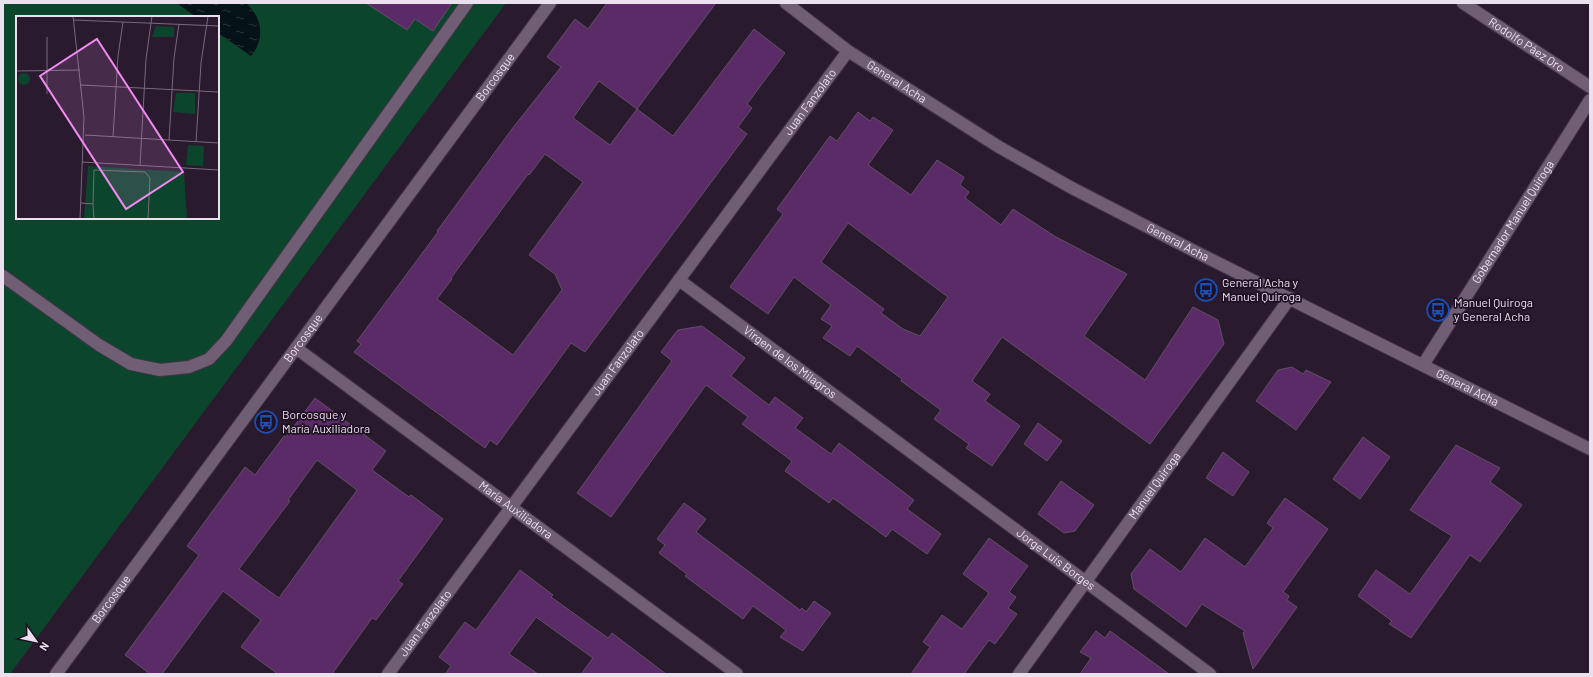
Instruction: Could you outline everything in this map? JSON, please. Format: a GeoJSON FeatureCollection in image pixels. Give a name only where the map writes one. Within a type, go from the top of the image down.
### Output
{"type":"FeatureCollection","features":[{"type":"Feature","properties":{"kind":"street"},"geometry":{"type":"LineString","coordinates":[[3,276],[99,346],[131,364],[160,370],[190,367],[209,359],[231,334],[467,3]]}},
{"type":"Feature","properties":{"kind":"street","name":"Borcosque"},"geometry":{"type":"LineString","coordinates":[[56,674],[550,3]]}},
{"type":"Feature","properties":{"kind":"street","name":"General Acha"},"geometry":{"type":"LineString","coordinates":[[786,3],[848,51],[999,147],[1087,195],[1590,449]]}},
{"type":"Feature","properties":{"kind":"street","name":"Rodolfo Páez Oro"},"geometry":{"type":"LineString","coordinates":[[1463,3],[1590,87]]}},
{"type":"Feature","properties":{"kind":"street","name":"Juan Fanzolato"},"geometry":{"type":"LineString","coordinates":[[388,674],[848,51]]}},
{"type":"Feature","properties":{"kind":"street","name":"Gobernador Manuel Quiroga"},"geometry":{"type":"LineString","coordinates":[[1423,365],[1590,100]]}},
{"type":"Feature","properties":{"kind":"street","name":"Virgen de los Milagros"},"geometry":{"type":"LineString","coordinates":[[679,280],[901,445]]}},
{"type":"Feature","properties":{"kind":"street","name":"Manuel Quiroga"},"geometry":{"type":"LineString","coordinates":[[1019,674],[1290,298]]}},
{"type":"Feature","properties":{"kind":"street","name":"María Auxiliadora"},"geometry":{"type":"LineString","coordinates":[[296,348],[736,673]]}},
{"type":"Feature","properties":{"kind":"street","name":"Jorge Luis Borges"},"geometry":{"type":"LineString","coordinates":[[901,445],[1210,674]]}},
{"type":"Feature","properties":{"kind":"green space"},"geometry":{"type":"Polygon","coordinates":[[[3,3],[506,3],[10,674],[3,674],[3,3]]]}},
{"type":"Feature","properties":{"kind":"water"},"geometry":{"type":"Polygon","coordinates":[[[246,3],[252,9],[259,22],[260,36],[256,49],[251,56],[219,34],[219,16],[195,16],[178,4],[246,3]]]}},
{"type":"Feature","properties":{"kind":"building"},"geometry":{"type":"Polygon","coordinates":[[[366,3],[452,3],[433,31],[415,19],[407,30],[366,3]]]}},
{"type":"Feature","properties":{"kind":"building"},"geometry":{"type":"Polygon","coordinates":[[[607,3],[716,3],[637,109],[673,136],[754,29],[785,53],[747,104],[752,108],[738,127],[747,134],[585,352],[571,343],[497,445],[490,440],[485,448],[354,352],[361,344],[357,341],[512,129],[561,67],[547,57],[575,19],[588,29],[607,3]],[[599,81],[573,118],[610,145],[637,109],[599,81]],[[545,154],[529,175],[528,174],[437,299],[513,355],[562,290],[555,274],[529,255],[583,182],[545,154]]]}},
{"type":"Feature","properties":{"kind":"building"},"geometry":{"type":"Polygon","coordinates":[[[858,112],[870,121],[873,117],[893,130],[868,165],[911,195],[937,160],[964,177],[960,185],[969,192],[965,198],[1001,225],[1013,209],[1056,237],[1127,274],[1084,336],[1145,380],[1193,307],[1218,320],[1224,344],[1150,444],[1002,337],[972,381],[990,394],[985,401],[1020,426],[992,466],[966,448],[969,444],[934,419],[941,410],[901,381],[902,379],[857,346],[850,356],[823,338],[832,326],[821,319],[831,305],[794,277],[768,314],[730,287],[783,214],[777,209],[830,136],[837,141],[858,112]],[[848,223],[821,262],[884,309],[881,313],[903,329],[920,336],[948,297],[848,223]]]}},
{"type":"Feature","properties":{"kind":"building"},"geometry":{"type":"Polygon","coordinates":[[[702,326],[745,358],[731,376],[769,405],[775,397],[803,418],[795,428],[831,454],[839,443],[914,500],[907,509],[941,534],[927,554],[892,529],[886,537],[833,498],[829,503],[785,471],[792,461],[742,424],[748,417],[706,385],[611,517],[577,493],[672,361],[661,352],[678,330],[702,326]]]}},
{"type":"Feature","properties":{"kind":"building"},"geometry":{"type":"Polygon","coordinates":[[[1292,367],[1303,374],[1306,370],[1331,382],[1296,430],[1256,401],[1278,370],[1292,367]]]}},
{"type":"Feature","properties":{"kind":"building"},"geometry":{"type":"Polygon","coordinates":[[[315,398],[386,451],[372,470],[409,497],[411,495],[443,519],[398,581],[403,584],[376,620],[372,618],[332,674],[278,674],[241,647],[261,620],[223,591],[162,674],[150,674],[125,655],[199,555],[187,546],[245,467],[255,475],[284,436],[286,437],[315,398]],[[317,460],[288,500],[290,501],[239,569],[279,598],[357,490],[317,460]]]}},
{"type":"Feature","properties":{"kind":"building"},"geometry":{"type":"Polygon","coordinates":[[[1038,423],[1062,441],[1047,461],[1024,444],[1038,423]]]}},
{"type":"Feature","properties":{"kind":"building"},"geometry":{"type":"Polygon","coordinates":[[[1363,437],[1390,457],[1360,499],[1333,479],[1363,437]]]}},
{"type":"Feature","properties":{"kind":"building"},"geometry":{"type":"Polygon","coordinates":[[[1456,445],[1500,468],[1490,482],[1522,505],[1480,562],[1470,555],[1411,638],[1389,624],[1392,621],[1358,596],[1376,570],[1410,594],[1452,536],[1410,510],[1456,445]]]}},
{"type":"Feature","properties":{"kind":"building"},"geometry":{"type":"Polygon","coordinates":[[[1223,452],[1249,472],[1233,496],[1206,478],[1223,452]]]}},
{"type":"Feature","properties":{"kind":"building"},"geometry":{"type":"Polygon","coordinates":[[[1061,481],[1094,505],[1075,531],[1064,533],[1038,514],[1061,481]]]}},
{"type":"Feature","properties":{"kind":"building"},"geometry":{"type":"Polygon","coordinates":[[[1285,498],[1328,529],[1283,592],[1289,596],[1287,600],[1297,607],[1253,669],[1243,633],[1245,631],[1202,604],[1186,627],[1134,589],[1131,574],[1150,549],[1181,572],[1205,538],[1245,567],[1273,528],[1267,523],[1285,498]]]}},
{"type":"Feature","properties":{"kind":"building"},"geometry":{"type":"Polygon","coordinates":[[[684,503],[706,519],[696,532],[800,610],[802,608],[806,612],[814,601],[831,613],[803,651],[780,637],[786,630],[753,606],[743,619],[685,576],[687,574],[659,553],[665,545],[657,539],[684,503]]]}},
{"type":"Feature","properties":{"kind":"building"},"geometry":{"type":"Polygon","coordinates":[[[989,538],[1028,566],[1009,592],[1016,597],[1008,608],[1017,614],[995,644],[989,640],[964,674],[911,674],[930,647],[923,642],[942,615],[962,629],[989,593],[963,574],[989,538]]]}},
{"type":"Feature","properties":{"kind":"building"},"geometry":{"type":"Polygon","coordinates":[[[520,570],[553,595],[551,597],[608,638],[612,633],[666,674],[581,674],[593,658],[536,617],[509,654],[538,674],[445,674],[451,666],[439,657],[465,622],[476,630],[520,570]]]}},
{"type":"Feature","properties":{"kind":"building"},"geometry":{"type":"Polygon","coordinates":[[[1096,631],[1105,638],[1110,631],[1169,674],[1080,674],[1091,658],[1080,652],[1096,631]]]}},
{"type":"Feature","properties":{"kind":"place","name":"General Acha y Manuel Quiroga"},"geometry":{"type":"Point","coordinates":[1206,290]}},
{"type":"Feature","properties":{"kind":"place","name":"Manuel Quiroga y General Acha"},"geometry":{"type":"Point","coordinates":[1438,310]}},
{"type":"Feature","properties":{"kind":"place","name":"Borcosque y María Auxiliadora"},"geometry":{"type":"Point","coordinates":[266,422]}}]}
